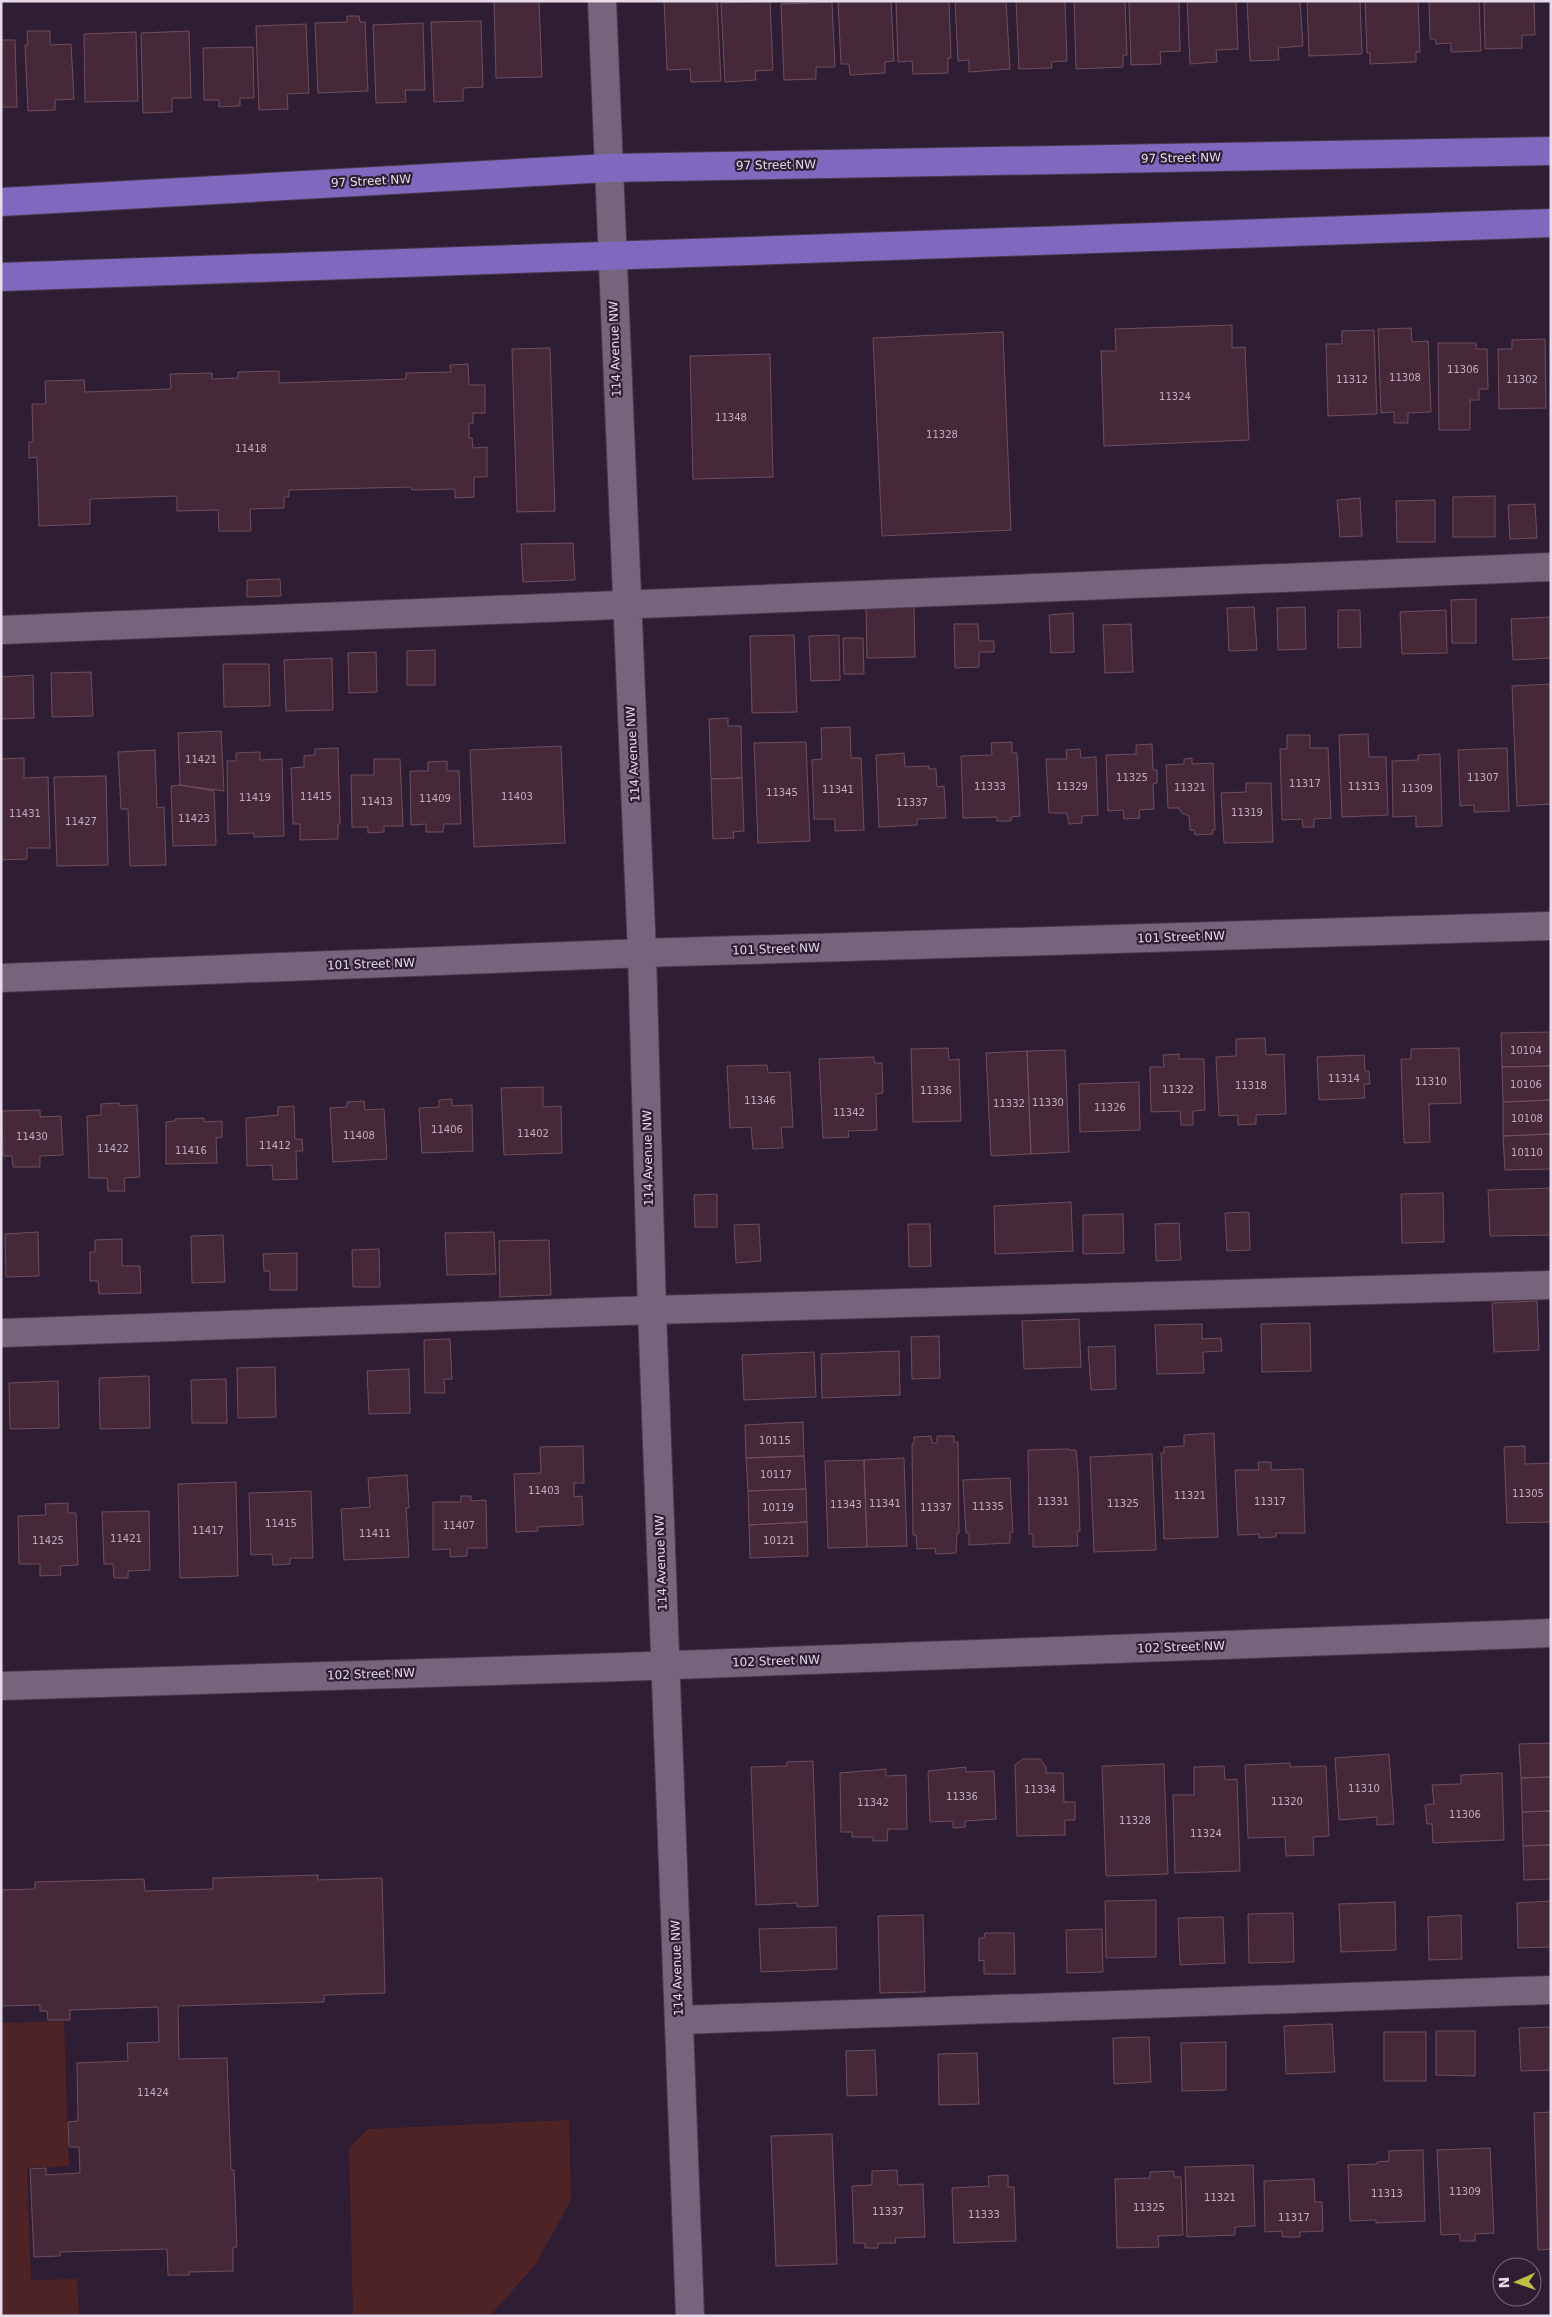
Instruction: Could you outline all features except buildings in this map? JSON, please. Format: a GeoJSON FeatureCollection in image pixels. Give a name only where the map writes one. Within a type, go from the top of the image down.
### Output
{"type":"FeatureCollection","features":[{"type":"Feature","properties":{"kind":"main road","name":"97 Street NW"},"geometry":{"type":"LineString","coordinates":[[1,202],[608,168],[1551,151]]}},
{"type":"Feature","properties":{"kind":"main road"},"geometry":{"type":"LineString","coordinates":[[1,277],[612,254],[1551,223]]}},
{"type":"Feature","properties":{"kind":"street","name":"114 Avenue NW"},"geometry":{"type":"LineString","coordinates":[[602,1],[642,953],[652,1310],[690,2316]]}},
{"type":"Feature","properties":{"kind":"street"},"geometry":{"type":"LineString","coordinates":[[1,630],[626,606],[1551,566]]}},
{"type":"Feature","properties":{"kind":"street","name":"101 Street NW"},"geometry":{"type":"LineString","coordinates":[[1,978],[642,953],[1551,926]]}},
{"type":"Feature","properties":{"kind":"street"},"geometry":{"type":"LineString","coordinates":[[1,1333],[652,1310],[1551,1285]]}},
{"type":"Feature","properties":{"kind":"street","name":"102 Street NW"},"geometry":{"type":"LineString","coordinates":[[1,1686],[666,1665],[1551,1633]]}},
{"type":"Feature","properties":{"kind":"street"},"geometry":{"type":"LineString","coordinates":[[679,2020],[1551,1990]]}},
{"type":"Feature","properties":{"kind":"shaded area"},"geometry":{"type":"Polygon","coordinates":[[[64,2021],[69,2166],[27,2168],[31,2280],[77,2279],[79,2316],[1,2316],[1,2023],[64,2021]]]}},
{"type":"Feature","properties":{"kind":"shaded area"},"geometry":{"type":"Polygon","coordinates":[[[569,2120],[571,2200],[536,2264],[490,2316],[353,2316],[349,2148],[368,2129],[569,2120]]]}}]}
